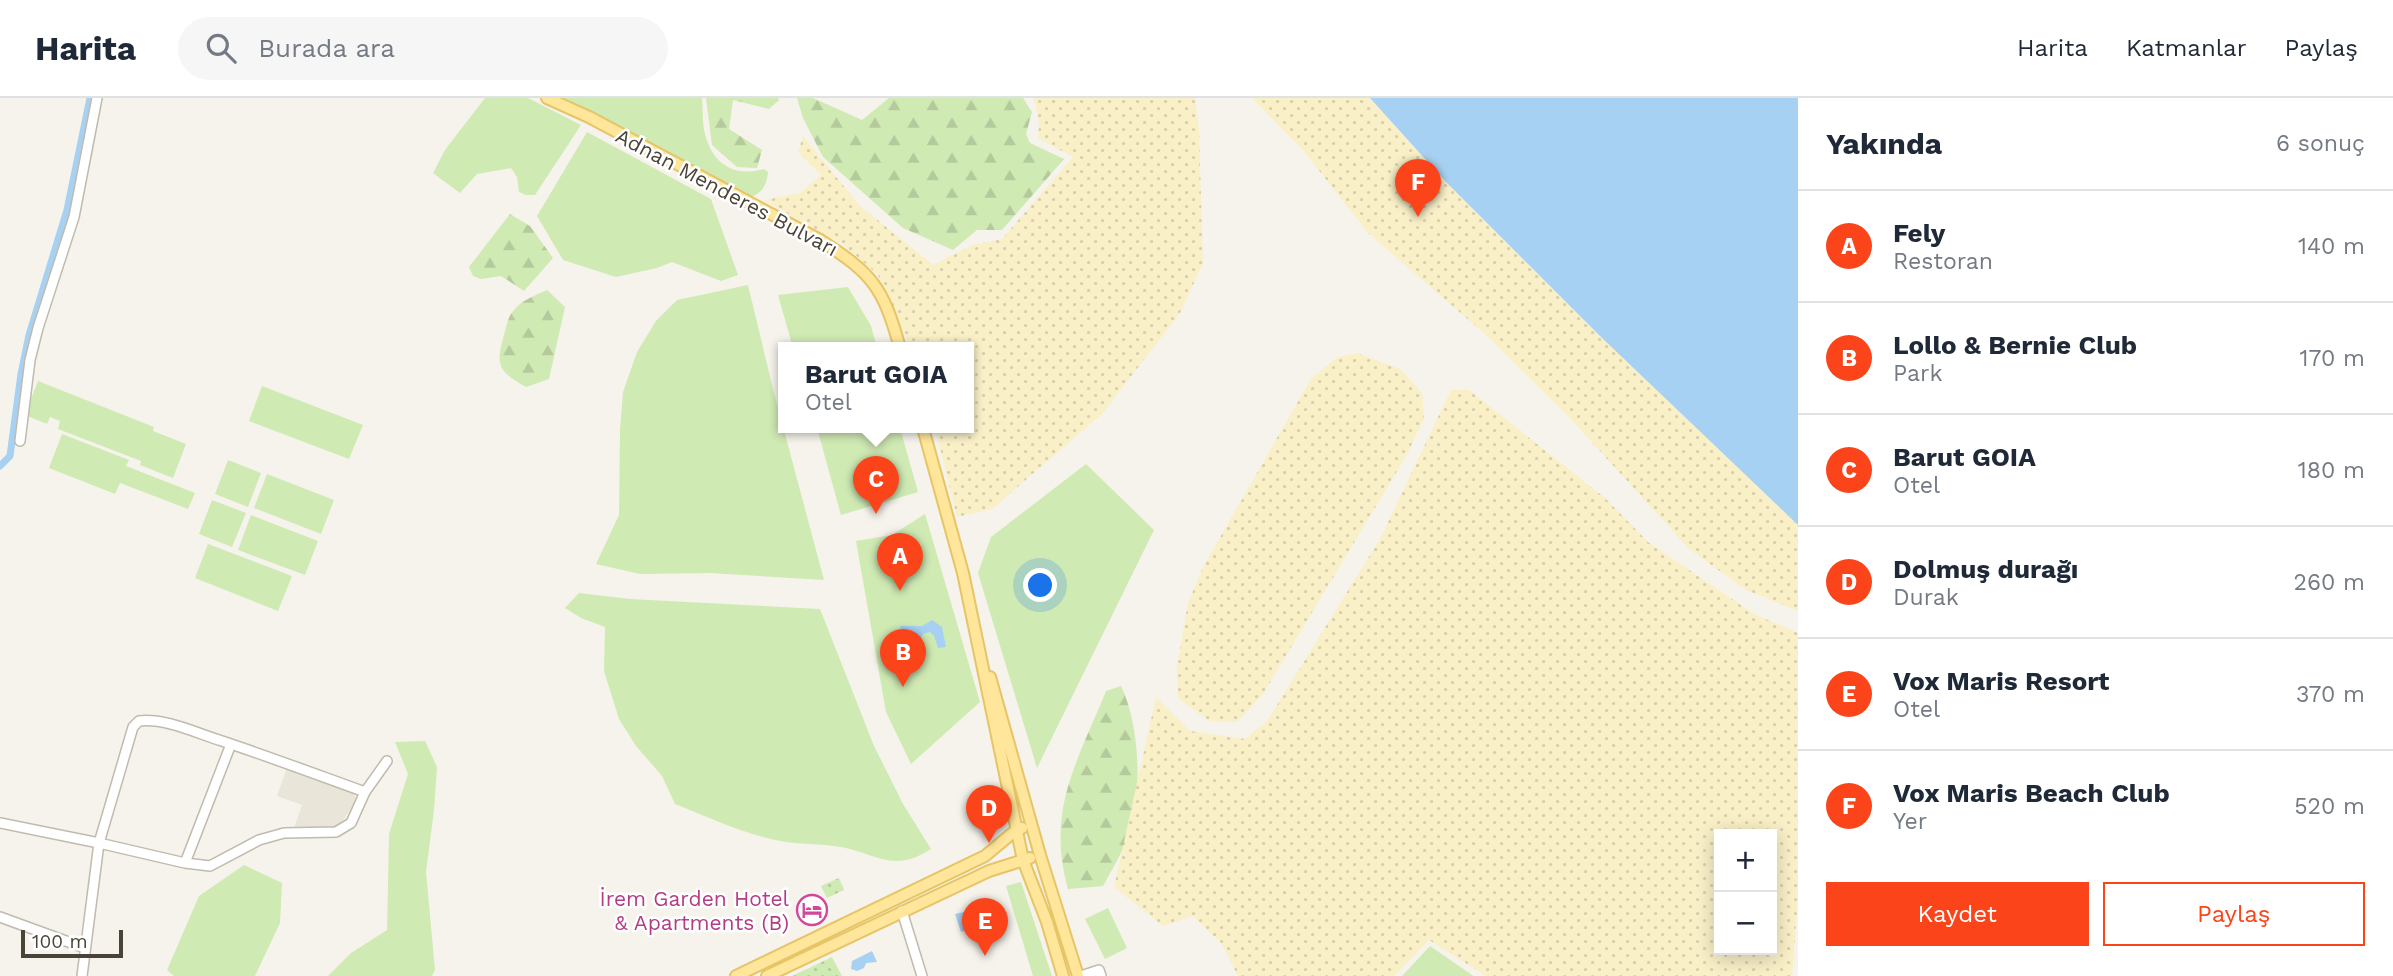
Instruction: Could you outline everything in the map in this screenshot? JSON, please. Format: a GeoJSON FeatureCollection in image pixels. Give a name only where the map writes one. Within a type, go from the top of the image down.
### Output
{"type":"FeatureCollection","features":[{"type":"Feature","properties":{"kind":"main road","name":"Adnan Menderes Bulvarı"},"geometry":{"type":"LineString","coordinates":[[547,98],[589,117],[820,240],[851,260],[873,282],[886,305],[898,342]]}},
{"type":"Feature","properties":{"kind":"main road"},"geometry":{"type":"LineString","coordinates":[[924,433],[963,573],[1023,860],[1047,922],[1063,976]]}},
{"type":"Feature","properties":{"kind":"main road"},"geometry":{"type":"LineString","coordinates":[[978,641],[1040,855],[1079,976]]}},
{"type":"Feature","properties":{"kind":"main road"},"geometry":{"type":"LineString","coordinates":[[736,976],[985,856],[1016,830],[1031,825]]}},
{"type":"Feature","properties":{"kind":"main road"},"geometry":{"type":"LineString","coordinates":[[767,976],[989,871],[1040,855]]}},
{"type":"Feature","properties":{"kind":"street"},"geometry":{"type":"LineString","coordinates":[[20,441],[30,360],[74,217],[97,98]]}},
{"type":"Feature","properties":{"kind":"street"},"geometry":{"type":"LineString","coordinates":[[82,976],[99,843],[133,727],[139,721],[166,723],[287,762],[365,792]]}},
{"type":"Feature","properties":{"kind":"street"},"geometry":{"type":"LineString","coordinates":[[186,863],[231,744]]}},
{"type":"Feature","properties":{"kind":"street"},"geometry":{"type":"LineString","coordinates":[[0,823],[210,866],[259,840],[284,833],[336,832],[351,823],[365,792],[387,761]]}},
{"type":"Feature","properties":{"kind":"street"},"geometry":{"type":"LineString","coordinates":[[902,911],[922,976]]}},
{"type":"Feature","properties":{"kind":"street"},"geometry":{"type":"LineString","coordinates":[[0,917],[85,948]]}},
{"type":"Feature","properties":{"kind":"street"},"geometry":{"type":"LineString","coordinates":[[1079,976],[1100,970],[1101,976]]}},
{"type":"Feature","properties":{"kind":"shaded area"},"geometry":{"type":"Polygon","coordinates":[[[287,768],[354,792],[356,800],[341,824],[331,828],[294,828],[302,805],[277,796],[287,768]]]}},
{"type":"Feature","properties":{"kind":"green space"},"geometry":{"type":"Polygon","coordinates":[[[485,98],[528,98],[581,125],[535,195],[519,192],[517,177],[511,168],[477,174],[460,193],[433,173],[445,150],[485,98]]]}},
{"type":"Feature","properties":{"kind":"green space"},"geometry":{"type":"Polygon","coordinates":[[[560,98],[702,98],[705,133],[715,156],[736,170],[764,169],[768,172],[765,186],[756,195],[747,198],[560,98]]]}},
{"type":"Feature","properties":{"kind":"green space"},"geometry":{"type":"Polygon","coordinates":[[[706,98],[778,98],[769,109],[733,100],[729,129],[762,150],[757,168],[737,167],[712,145],[706,98]]]}},
{"type":"Feature","properties":{"kind":"green space"},"geometry":{"type":"Polygon","coordinates":[[[797,98],[813,98],[862,120],[889,98],[1023,98],[1032,112],[1026,134],[1030,143],[1064,159],[1002,230],[977,230],[953,250],[903,228],[823,157],[803,118],[797,98]]]}},
{"type":"Feature","properties":{"kind":"green space"},"geometry":{"type":"Polygon","coordinates":[[[587,132],[711,199],[738,275],[721,281],[672,262],[616,277],[563,260],[537,216],[587,132]]]}},
{"type":"Feature","properties":{"kind":"green space"},"geometry":{"type":"Polygon","coordinates":[[[510,214],[530,226],[553,258],[524,291],[501,276],[481,279],[473,276],[469,267],[510,214]]]}},
{"type":"Feature","properties":{"kind":"green space"},"geometry":{"type":"Polygon","coordinates":[[[748,285],[778,408],[778,433],[785,433],[824,580],[710,573],[640,574],[596,564],[619,515],[623,392],[637,352],[656,321],[677,300],[748,285]]]}},
{"type":"Feature","properties":{"kind":"green space"},"geometry":{"type":"Polygon","coordinates":[[[848,287],[871,326],[875,342],[791,342],[778,295],[848,287]]]}},
{"type":"Feature","properties":{"kind":"green space"},"geometry":{"type":"Polygon","coordinates":[[[547,290],[565,307],[549,379],[526,387],[505,372],[500,361],[501,346],[512,312],[517,306],[547,290]]]}},
{"type":"Feature","properties":{"kind":"green space"},"geometry":{"type":"Polygon","coordinates":[[[38,381],[154,427],[153,431],[186,444],[173,478],[140,465],[141,461],[58,429],[60,421],[50,417],[47,424],[25,415],[38,381]]]}},
{"type":"Feature","properties":{"kind":"green space"},"geometry":{"type":"Polygon","coordinates":[[[262,386],[363,425],[349,459],[249,421],[262,386]]]}},
{"type":"Feature","properties":{"kind":"green space"},"geometry":{"type":"Polygon","coordinates":[[[818,433],[901,433],[918,492],[841,515],[818,433]]]}},
{"type":"Feature","properties":{"kind":"green space"},"geometry":{"type":"Polygon","coordinates":[[[62,434],[129,460],[126,466],[195,493],[188,509],[120,483],[115,494],[49,468],[62,434]]]}},
{"type":"Feature","properties":{"kind":"green space"},"geometry":{"type":"Polygon","coordinates":[[[228,460],[261,473],[248,507],[215,494],[228,460]]]}},
{"type":"Feature","properties":{"kind":"green space"},"geometry":{"type":"Polygon","coordinates":[[[1086,464],[1154,530],[1037,768],[978,573],[991,537],[1086,464]]]}},
{"type":"Feature","properties":{"kind":"green space"},"geometry":{"type":"Polygon","coordinates":[[[267,474],[334,500],[321,534],[254,508],[267,474]]]}},
{"type":"Feature","properties":{"kind":"green space"},"geometry":{"type":"Polygon","coordinates":[[[212,500],[246,513],[232,547],[199,534],[212,500]]]}},
{"type":"Feature","properties":{"kind":"green space"},"geometry":{"type":"Polygon","coordinates":[[[925,514],[980,702],[911,764],[886,712],[856,541],[892,535],[925,514]]]}},
{"type":"Feature","properties":{"kind":"green space"},"geometry":{"type":"Polygon","coordinates":[[[251,515],[318,541],[305,575],[238,550],[251,515]]]}},
{"type":"Feature","properties":{"kind":"green space"},"geometry":{"type":"Polygon","coordinates":[[[208,544],[292,576],[278,611],[195,578],[208,544]]]}},
{"type":"Feature","properties":{"kind":"green space"},"geometry":{"type":"Polygon","coordinates":[[[579,593],[630,599],[820,609],[874,746],[903,804],[931,849],[917,857],[894,861],[828,845],[786,842],[758,836],[675,804],[662,776],[636,746],[619,719],[604,671],[605,627],[581,618],[565,608],[579,593]]]}},
{"type":"Feature","properties":{"kind":"green space"},"geometry":{"type":"Polygon","coordinates":[[[1121,686],[1131,716],[1136,750],[1137,784],[1132,825],[1122,852],[1103,886],[1068,889],[1062,860],[1061,834],[1068,787],[1106,691],[1121,686]]]}},
{"type":"Feature","properties":{"kind":"green space"},"geometry":{"type":"Polygon","coordinates":[[[425,741],[437,767],[426,872],[435,970],[432,976],[328,976],[351,953],[387,930],[389,834],[408,774],[395,742],[425,741]]]}},
{"type":"Feature","properties":{"kind":"green space"},"geometry":{"type":"Polygon","coordinates":[[[244,865],[282,883],[280,923],[255,976],[174,976],[167,970],[199,896],[244,865]]]}},
{"type":"Feature","properties":{"kind":"green space"},"geometry":{"type":"Polygon","coordinates":[[[839,878],[844,890],[827,898],[821,886],[839,878]]]}},
{"type":"Feature","properties":{"kind":"green space"},"geometry":{"type":"Polygon","coordinates":[[[1021,882],[1052,976],[1033,976],[1006,886],[1021,882]]]}},
{"type":"Feature","properties":{"kind":"green space"},"geometry":{"type":"Polygon","coordinates":[[[1108,908],[1127,948],[1105,959],[1085,919],[1108,908]]]}},
{"type":"Feature","properties":{"kind":"green space"},"geometry":{"type":"Polygon","coordinates":[[[1430,946],[1472,975],[1473,976],[1402,976],[1430,946]]]}},
{"type":"Feature","properties":{"kind":"green space"},"geometry":{"type":"Polygon","coordinates":[[[832,957],[842,976],[792,976],[832,957]]]}},
{"type":"Feature","properties":{"kind":"sand"},"geometry":{"type":"Polygon","coordinates":[[[1034,98],[1195,98],[1199,128],[1203,263],[1180,313],[1102,414],[992,509],[957,517],[936,433],[974,433],[974,342],[908,342],[878,275],[845,246],[764,200],[800,193],[821,175],[798,152],[803,136],[859,205],[933,265],[972,245],[1002,239],[1073,157],[1038,138],[1039,123],[1034,98]]]}},
{"type":"Feature","properties":{"kind":"sand"},"geometry":{"type":"Polygon","coordinates":[[[1252,98],[1370,98],[1445,181],[1601,337],[1798,525],[1798,611],[1746,590],[1689,549],[1569,417],[1486,335],[1367,232],[1303,150],[1252,98]]]}},
{"type":"Feature","properties":{"kind":"sand"},"geometry":{"type":"Polygon","coordinates":[[[1357,353],[1400,369],[1422,393],[1424,419],[1405,458],[1263,694],[1237,722],[1209,721],[1178,698],[1177,667],[1188,603],[1203,567],[1311,379],[1336,358],[1357,353]]]}},
{"type":"Feature","properties":{"kind":"sand"},"geometry":{"type":"Polygon","coordinates":[[[1451,390],[1469,390],[1605,498],[1648,542],[1754,614],[1798,633],[1798,896],[1792,976],[1486,976],[1429,940],[1394,976],[1238,976],[1222,944],[1193,916],[1163,926],[1114,887],[1156,697],[1190,731],[1245,739],[1267,721],[1380,539],[1451,390]]]}},
{"type":"Feature","properties":{"kind":"water"},"geometry":{"type":"Polygon","coordinates":[[[1370,98],[1798,98],[1798,525],[1601,337],[1445,181],[1370,98]]]}},
{"type":"Feature","properties":{"kind":"water"},"geometry":{"type":"Polygon","coordinates":[[[932,620],[942,627],[946,647],[938,648],[930,632],[923,634],[920,640],[921,648],[903,646],[900,626],[922,626],[932,620]]]}},
{"type":"Feature","properties":{"kind":"water"},"geometry":{"type":"Polygon","coordinates":[[[964,912],[967,921],[984,916],[987,924],[961,932],[955,914],[964,912]]]}},
{"type":"Feature","properties":{"kind":"water"},"geometry":{"type":"Polygon","coordinates":[[[872,951],[877,962],[866,963],[864,968],[857,971],[851,969],[852,961],[872,951]]]}},
{"type":"Feature","properties":{"kind":"waterway"},"geometry":{"type":"LineString","coordinates":[[0,466],[10,456],[29,335],[67,210],[90,98]]}},
{"type":"Feature","properties":{"kind":"place","name":"Vox Maris Beach Club"},"geometry":{"type":"Point","coordinates":[1418,217]}},
{"type":"Feature","properties":{"kind":"place","name":"Barut GOIA"},"geometry":{"type":"Point","coordinates":[876,514]}},
{"type":"Feature","properties":{"kind":"place","name":"Fely"},"geometry":{"type":"Point","coordinates":[900,591]}},
{"type":"Feature","properties":{"kind":"place","name":"Lollo & Bernie Club"},"geometry":{"type":"Point","coordinates":[903,687]}},
{"type":"Feature","properties":{"kind":"place","name":"Dolmuş durağı"},"geometry":{"type":"Point","coordinates":[989,843]}},
{"type":"Feature","properties":{"kind":"place","name":"İrem Garden Hotel & Apartments (B)"},"geometry":{"type":"Point","coordinates":[812,910]}},
{"type":"Feature","properties":{"kind":"place","name":"Vox Maris Resort"},"geometry":{"type":"Point","coordinates":[985,956]}}]}
